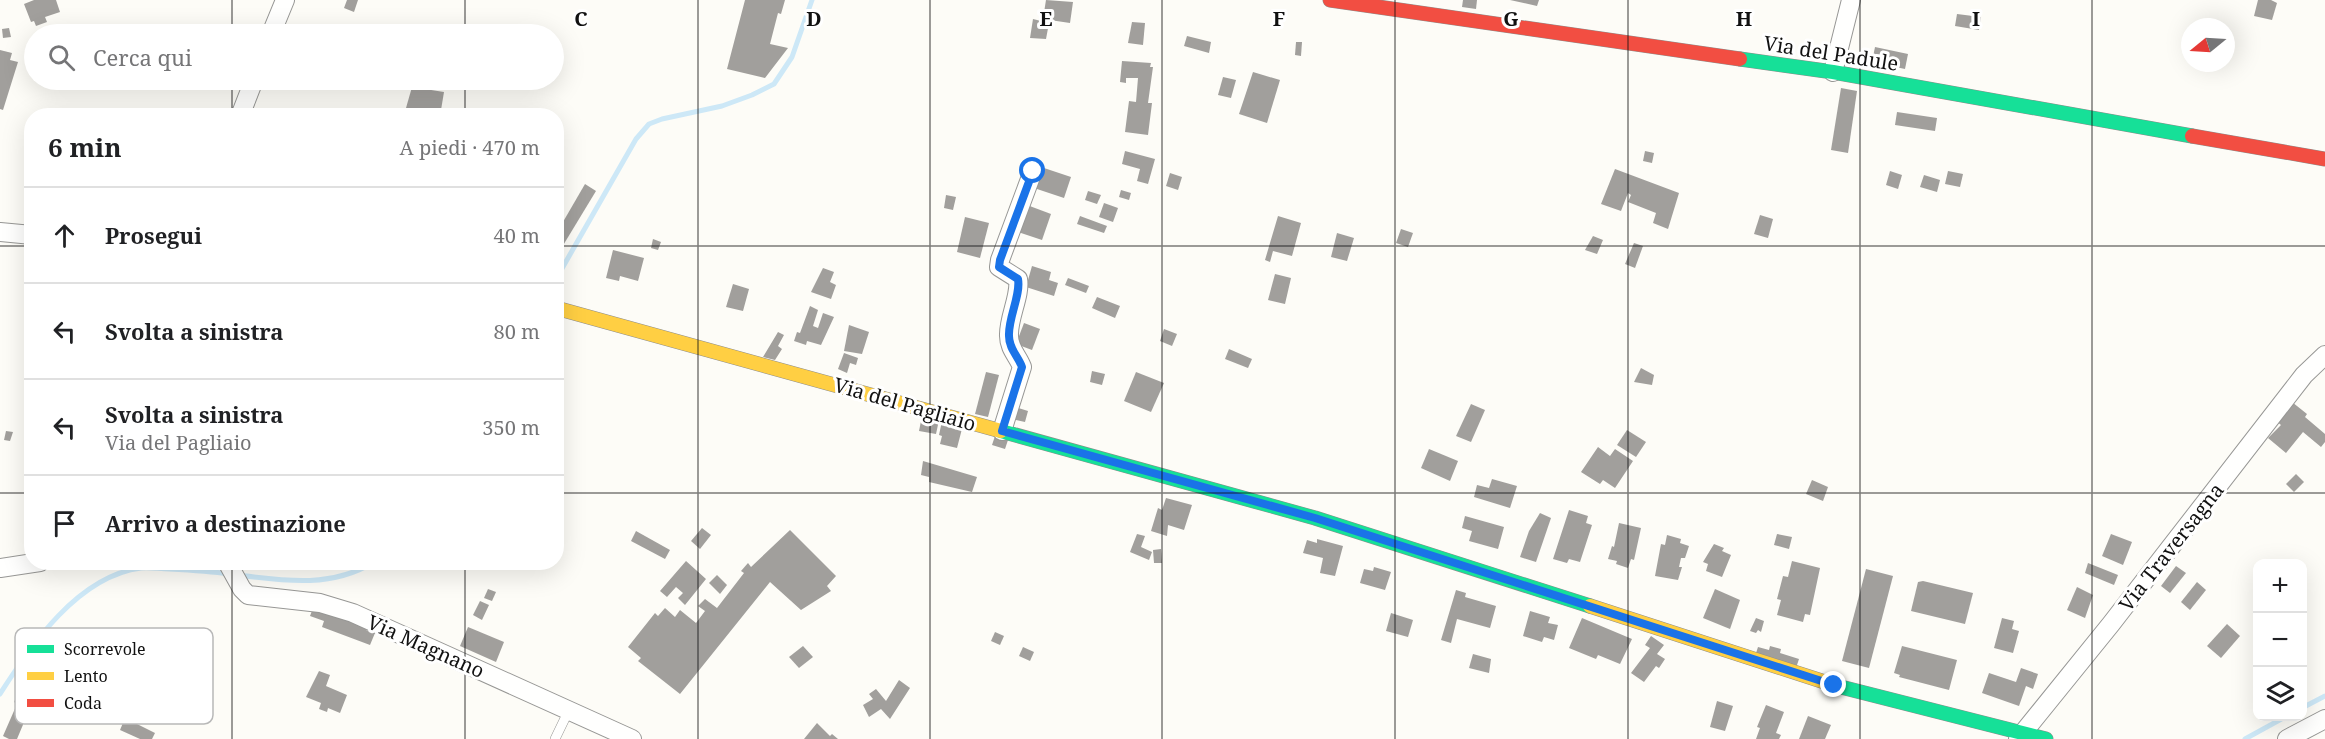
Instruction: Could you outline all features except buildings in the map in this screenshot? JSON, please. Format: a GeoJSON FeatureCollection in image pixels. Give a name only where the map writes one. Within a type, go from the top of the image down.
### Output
{"type":"FeatureCollection","features":[{"type":"Feature","properties":{"kind":"street"},"geometry":{"type":"LineString","coordinates":[[275,24],[285,0]]}},
{"type":"Feature","properties":{"kind":"street","name":"Via del Padule"},"geometry":{"type":"LineString","coordinates":[[1329,0],[1833,72],[2325,159]]}},
{"type":"Feature","properties":{"kind":"street"},"geometry":{"type":"LineString","coordinates":[[1833,72],[1851,0]]}},
{"type":"Feature","properties":{"kind":"street"},"geometry":{"type":"LineString","coordinates":[[243,108],[250,90]]}},
{"type":"Feature","properties":{"kind":"street"},"geometry":{"type":"LineString","coordinates":[[1002,431],[1022,367],[1019,359],[1011,350],[1009,339],[1010,322],[1019,286],[1018,279],[999,267],[1033,171]]}},
{"type":"Feature","properties":{"kind":"street"},"geometry":{"type":"LineString","coordinates":[[0,232],[24,234]]}},
{"type":"Feature","properties":{"kind":"street","name":"Via del Pagliaio"},"geometry":{"type":"LineString","coordinates":[[564,310],[1315,518],[1834,685],[2022,736],[2046,739]]}},
{"type":"Feature","properties":{"kind":"street","name":"Via Traversagna"},"geometry":{"type":"LineString","coordinates":[[2022,736],[2304,375],[2325,355]]}},
{"type":"Feature","properties":{"kind":"street"},"geometry":{"type":"LineString","coordinates":[[0,568],[24,564]]}},
{"type":"Feature","properties":{"kind":"street","name":"Via Magnano"},"geometry":{"type":"LineString","coordinates":[[232,571],[248,595],[320,603],[353,613],[632,739]]}},
{"type":"Feature","properties":{"kind":"street"},"geometry":{"type":"LineString","coordinates":[[2287,739],[2325,719]]}},
{"type":"Feature","properties":{"kind":"lane"},"geometry":{"type":"LineString","coordinates":[[555,739],[569,710]]}},
{"type":"Feature","properties":{"kind":"waterway"},"geometry":{"type":"LineString","coordinates":[[564,265],[636,139],[649,124],[722,106],[774,84],[792,57],[812,0]]}},
{"type":"Feature","properties":{"kind":"waterway"},"geometry":{"type":"LineString","coordinates":[[48,628],[77,598],[97,584],[133,570]]}},
{"type":"Feature","properties":{"kind":"waterway"},"geometry":{"type":"LineString","coordinates":[[192,570],[229,574]]}},
{"type":"Feature","properties":{"kind":"waterway"},"geometry":{"type":"LineString","coordinates":[[238,575],[308,580],[342,576],[358,570]]}},
{"type":"Feature","properties":{"kind":"waterway"},"geometry":{"type":"LineString","coordinates":[[0,694],[15,672]]}},
{"type":"Feature","properties":{"kind":"waterway"},"geometry":{"type":"LineString","coordinates":[[2307,705],[2325,696]]}},
{"type":"Feature","properties":{"kind":"waterway"},"geometry":{"type":"LineString","coordinates":[[2245,739],[2278,721]]}},
{"type":"Feature","properties":{"kind":"traffic: fast"},"geometry":{"type":"LineString","coordinates":[[1740,59],[1833,72],[2192,136]]}},
{"type":"Feature","properties":{"kind":"traffic: fast"},"geometry":{"type":"LineString","coordinates":[[1001,431],[1315,518],[1590,606]]}},
{"type":"Feature","properties":{"kind":"traffic: fast"},"geometry":{"type":"LineString","coordinates":[[1837,686],[2046,739]]}},
{"type":"Feature","properties":{"kind":"traffic: slow"},"geometry":{"type":"LineString","coordinates":[[564,310],[1001,431]]}},
{"type":"Feature","properties":{"kind":"traffic: slow"},"geometry":{"type":"LineString","coordinates":[[1590,606],[1837,686]]}},
{"type":"Feature","properties":{"kind":"traffic: jam"},"geometry":{"type":"LineString","coordinates":[[1330,0],[1740,59]]}},
{"type":"Feature","properties":{"kind":"traffic: jam"},"geometry":{"type":"LineString","coordinates":[[2192,136],[2325,159]]}},
{"type":"Feature","properties":{"kind":"route"},"geometry":{"type":"LineString","coordinates":[[1033,171],[999,267],[1018,279],[1019,286],[1010,322],[1009,339],[1011,350],[1019,359],[1022,367],[1002,431],[1315,518],[1834,685]]}}]}
